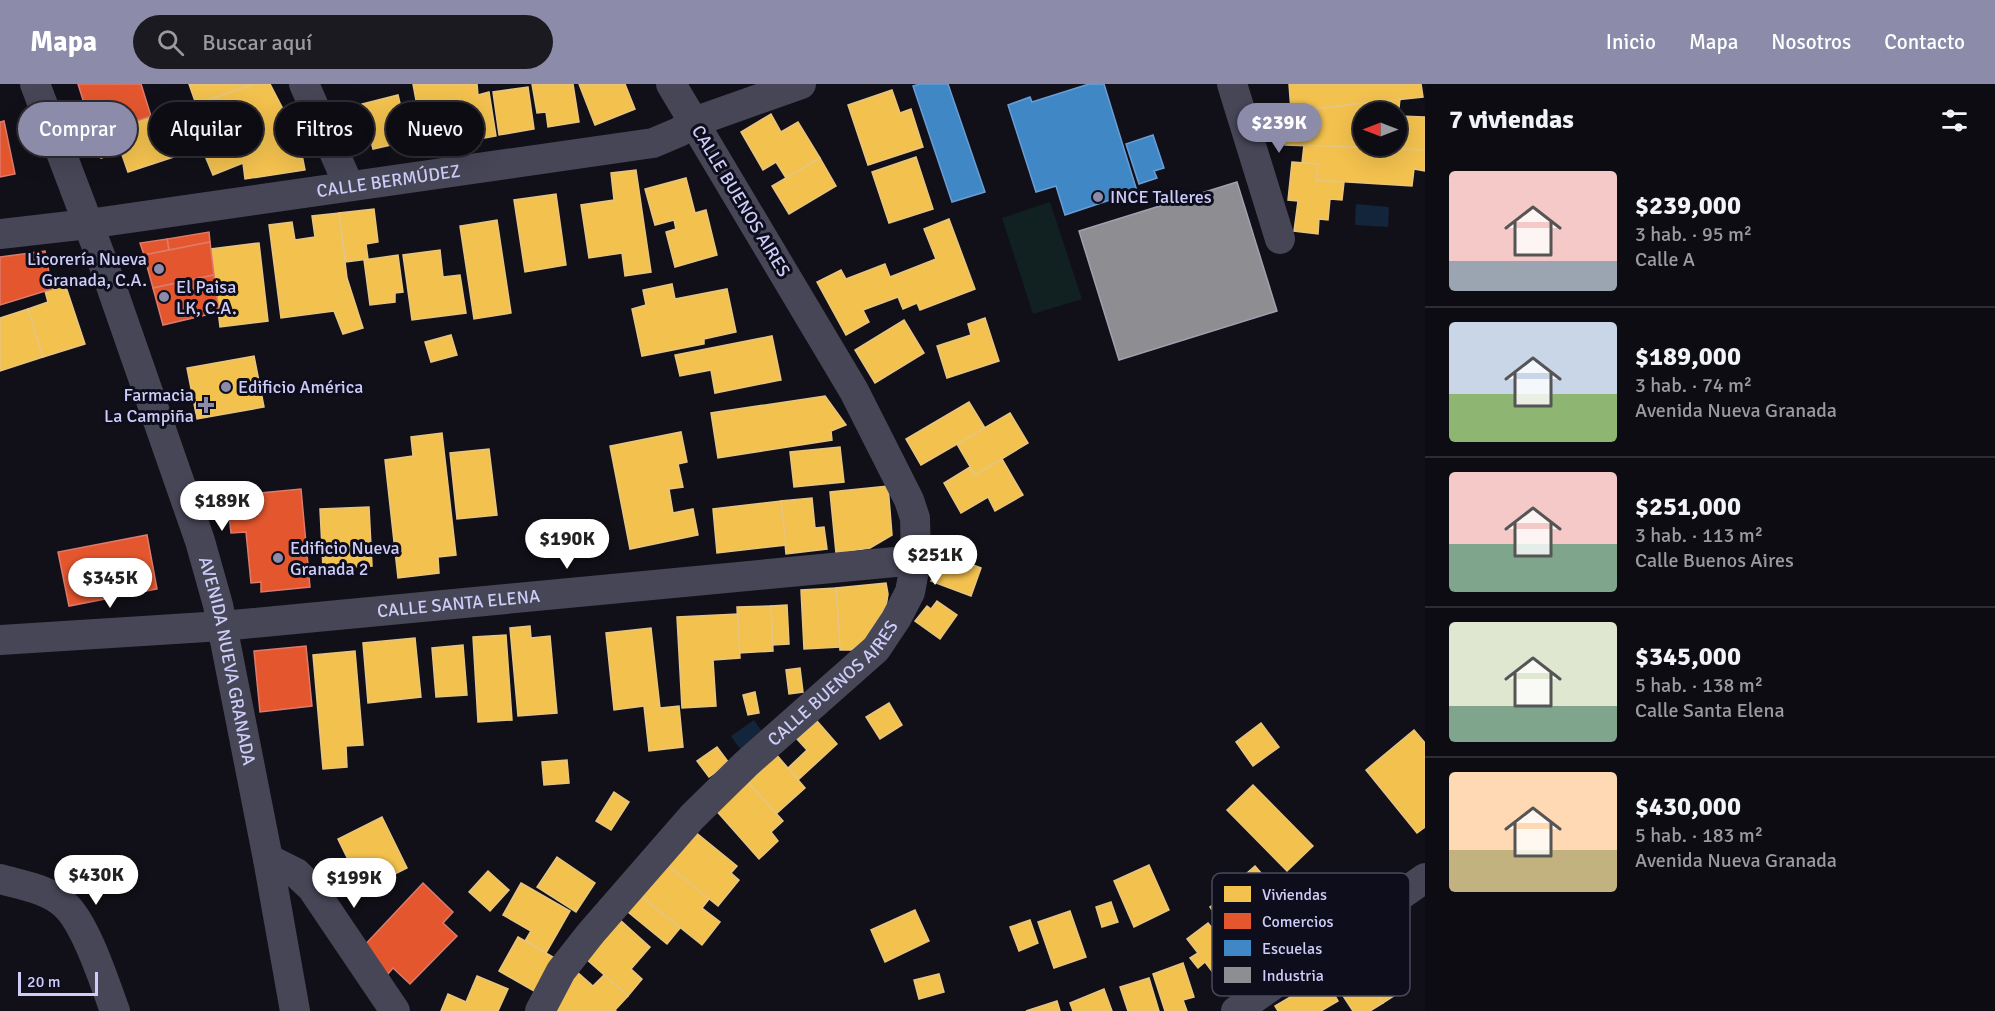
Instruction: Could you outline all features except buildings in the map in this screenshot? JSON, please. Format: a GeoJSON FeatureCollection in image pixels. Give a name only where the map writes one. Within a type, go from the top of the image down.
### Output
{"type":"FeatureCollection","features":[{"type":"Feature","properties":{"kind":"street","name":"AVENIDA NUEVA GRANADA"},"geometry":{"type":"LineString","coordinates":[[35,84],[88,224],[200,541],[222,626],[295,1011]]}},
{"type":"Feature","properties":{"kind":"street"},"geometry":{"type":"LineString","coordinates":[[304,84],[349,186]]}},
{"type":"Feature","properties":{"kind":"street","name":"CALLE BUENOS AIRES"},"geometry":{"type":"LineString","coordinates":[[540,1011],[561,971],[692,816],[746,764],[876,649],[896,619],[910,592],[916,560],[915,518],[909,500],[881,442],[854,391],[671,84]]}},
{"type":"Feature","properties":{"kind":"street","name":"CALLE BERMÚDEZ"},"geometry":{"type":"LineString","coordinates":[[0,234],[88,224],[653,143],[679,132],[694,122],[801,84]]}},
{"type":"Feature","properties":{"kind":"street"},"geometry":{"type":"LineString","coordinates":[[1232,84],[1280,239]]}},
{"type":"Feature","properties":{"kind":"street","name":"CALLE SANTA ELENA"},"geometry":{"type":"LineString","coordinates":[[0,640],[222,626],[916,560]]}},
{"type":"Feature","properties":{"kind":"street"},"geometry":{"type":"LineString","coordinates":[[268,859],[296,873],[312,888],[395,1011]]}},
{"type":"Feature","properties":{"kind":"street"},"geometry":{"type":"LineString","coordinates":[[1410,889],[1425,878]]}},
{"type":"Feature","properties":{"kind":"street"},"geometry":{"type":"LineString","coordinates":[[0,879],[44,893],[66,905],[80,927],[98,965],[115,1011]]}},
{"type":"Feature","properties":{"kind":"street"},"geometry":{"type":"LineString","coordinates":[[1236,1011],[1257,996]]}},
{"type":"Feature","properties":{"kind":"shaded area"},"geometry":{"type":"Polygon","coordinates":[[[1050,202],[1082,299],[1033,314],[1002,218],[1050,202]]]}},
{"type":"Feature","properties":{"kind":"water"},"geometry":{"type":"Polygon","coordinates":[[[1356,204],[1389,207],[1388,227],[1355,225],[1356,204]]]}},
{"type":"Feature","properties":{"kind":"water"},"geometry":{"type":"Polygon","coordinates":[[[754,720],[763,733],[740,749],[731,736],[754,720]]]}},
{"type":"Feature","properties":{"kind":"place","name":"INCE Talleres"},"geometry":{"type":"Point","coordinates":[1098,197]}},
{"type":"Feature","properties":{"kind":"place","name":"Licorería Nueva Granada, C.A."},"geometry":{"type":"Point","coordinates":[159,269]}},
{"type":"Feature","properties":{"kind":"place","name":"El Paisa LK, C.A."},"geometry":{"type":"Point","coordinates":[164,297]}},
{"type":"Feature","properties":{"kind":"place","name":"Edificio América"},"geometry":{"type":"Point","coordinates":[226,387]}},
{"type":"Feature","properties":{"kind":"place","name":"Farmacia La Campiña"},"geometry":{"type":"Point","coordinates":[206,405]}},
{"type":"Feature","properties":{"kind":"place","name":"Edificio Nueva Granada 2"},"geometry":{"type":"Point","coordinates":[278,558]}}]}
